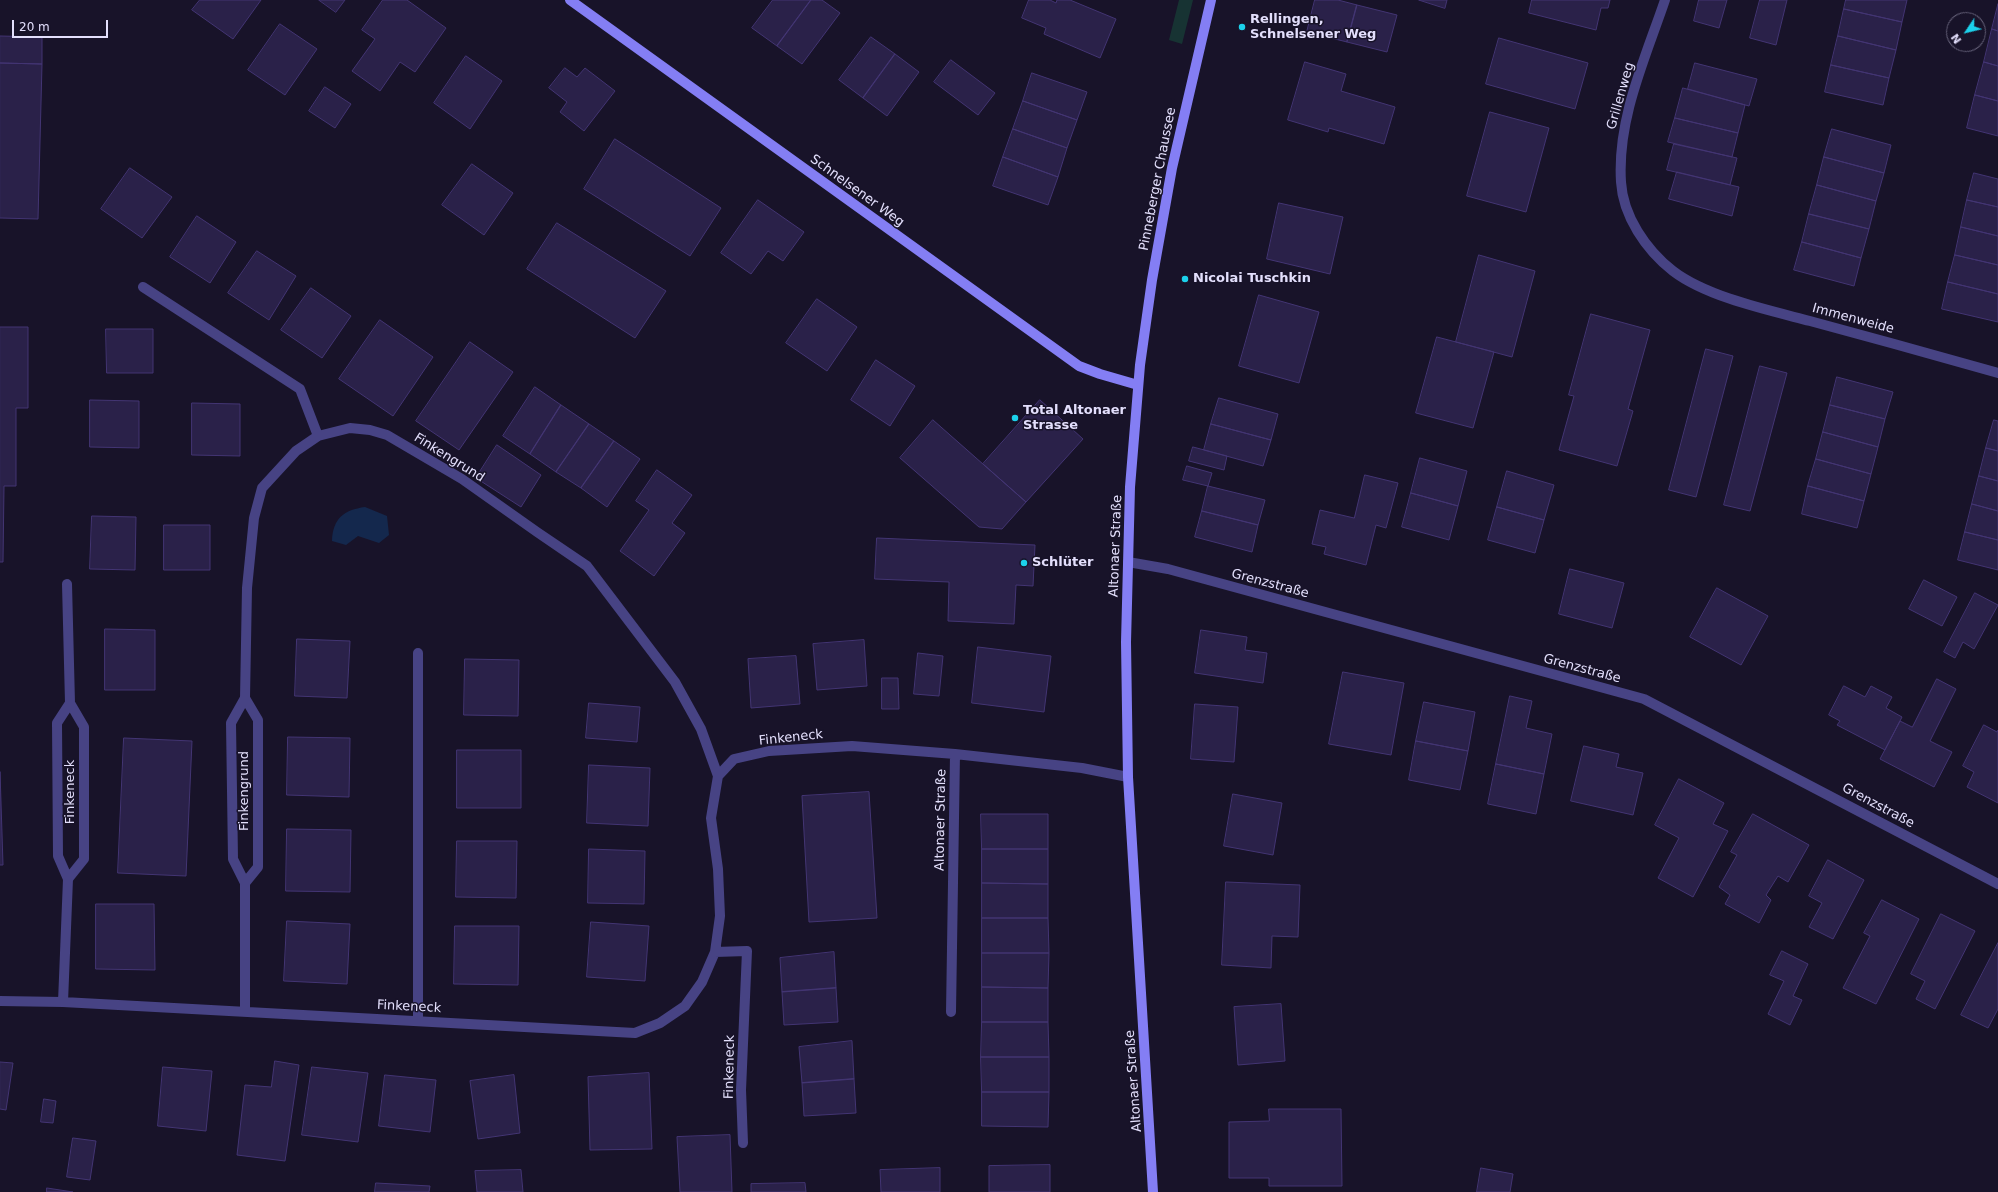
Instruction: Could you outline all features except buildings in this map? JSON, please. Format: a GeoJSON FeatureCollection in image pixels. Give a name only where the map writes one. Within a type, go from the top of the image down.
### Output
{"type":"FeatureCollection","features":[{"type":"Feature","properties":{"kind":"main road","name":"Schnelsener Weg"},"geometry":{"type":"LineString","coordinates":[[570,0],[1079,366],[1138,385]]}},
{"type":"Feature","properties":{"kind":"main road","name":"Pinneberger Chaussee"},"geometry":{"type":"LineString","coordinates":[[1140,365],[1152,280],[1172,168],[1211,0]]}},
{"type":"Feature","properties":{"kind":"main road","name":"Altonaer Straße"},"geometry":{"type":"LineString","coordinates":[[1140,365],[1131,473],[1128,562],[1126,642],[1128,777],[1154,1192]]}},
{"type":"Feature","properties":{"kind":"street","name":"Grillenweg"},"geometry":{"type":"LineString","coordinates":[[1665,0],[1627,111],[1621,145],[1621,183],[1629,216],[1647,245],[1672,271],[1702,288]]}},
{"type":"Feature","properties":{"kind":"street"},"geometry":{"type":"LineString","coordinates":[[143,286],[300,389],[318,436]]}},
{"type":"Feature","properties":{"kind":"street","name":"Immenweide"},"geometry":{"type":"LineString","coordinates":[[1702,288],[1761,308],[1998,373]]}},
{"type":"Feature","properties":{"kind":"street","name":"Finkengrund"},"geometry":{"type":"LineString","coordinates":[[245,1012],[245,883],[232,859],[231,723],[245,698],[247,588],[254,518],[262,488],[296,451],[318,436],[350,428],[370,430],[387,435],[462,479],[536,532],[587,566],[675,682],[702,729],[718,776]]}},
{"type":"Feature","properties":{"kind":"street","name":"Grenzstraße"},"geometry":{"type":"LineString","coordinates":[[1128,562],[1168,569],[1644,699],[1998,884]]}},
{"type":"Feature","properties":{"kind":"street","name":"Finkeneck"},"geometry":{"type":"LineString","coordinates":[[67,584],[70,703],[84,727],[84,859],[68,879]]}},
{"type":"Feature","properties":{"kind":"street"},"geometry":{"type":"LineString","coordinates":[[418,654],[418,1021]]}},
{"type":"Feature","properties":{"kind":"street","name":"Finkengrund"},"geometry":{"type":"LineString","coordinates":[[245,698],[258,720],[258,867],[245,883]]}},
{"type":"Feature","properties":{"kind":"street","name":"Finkeneck"},"geometry":{"type":"LineString","coordinates":[[63,1002],[68,879],[58,856],[57,723],[70,703]]}},
{"type":"Feature","properties":{"kind":"street","name":"Finkeneck"},"geometry":{"type":"LineString","coordinates":[[0,1001],[63,1002],[634,1033],[660,1023],[685,1006],[702,982],[715,952],[720,916],[718,869],[711,818],[718,776],[734,759],[769,751],[852,746],[955,754]]}},
{"type":"Feature","properties":{"kind":"street","name":"Altonaer Straße"},"geometry":{"type":"LineString","coordinates":[[951,1012],[955,754],[1082,768],[1128,777]]}},
{"type":"Feature","properties":{"kind":"street","name":"Finkeneck"},"geometry":{"type":"LineString","coordinates":[[715,952],[747,951],[741,1090],[743,1142]]}},
{"type":"Feature","properties":{"kind":"green space"},"geometry":{"type":"Polygon","coordinates":[[[1179,0],[1193,0],[1182,44],[1169,40],[1179,0]]]}},
{"type":"Feature","properties":{"kind":"water"},"geometry":{"type":"Polygon","coordinates":[[[365,507],[387,516],[389,535],[379,543],[358,536],[346,545],[332,541],[335,526],[341,516],[351,510],[365,507]]]}},
{"type":"Feature","properties":{"kind":"place","name":"Rellingen, Schnelsener Weg"},"geometry":{"type":"Point","coordinates":[1242,27]}},
{"type":"Feature","properties":{"kind":"place","name":"Nicolai Tuschkin"},"geometry":{"type":"Point","coordinates":[1185,279]}},
{"type":"Feature","properties":{"kind":"place","name":"Total Altonaer Strasse"},"geometry":{"type":"Point","coordinates":[1015,418]}},
{"type":"Feature","properties":{"kind":"place","name":"Schlüter"},"geometry":{"type":"Point","coordinates":[1024,563]}}]}
